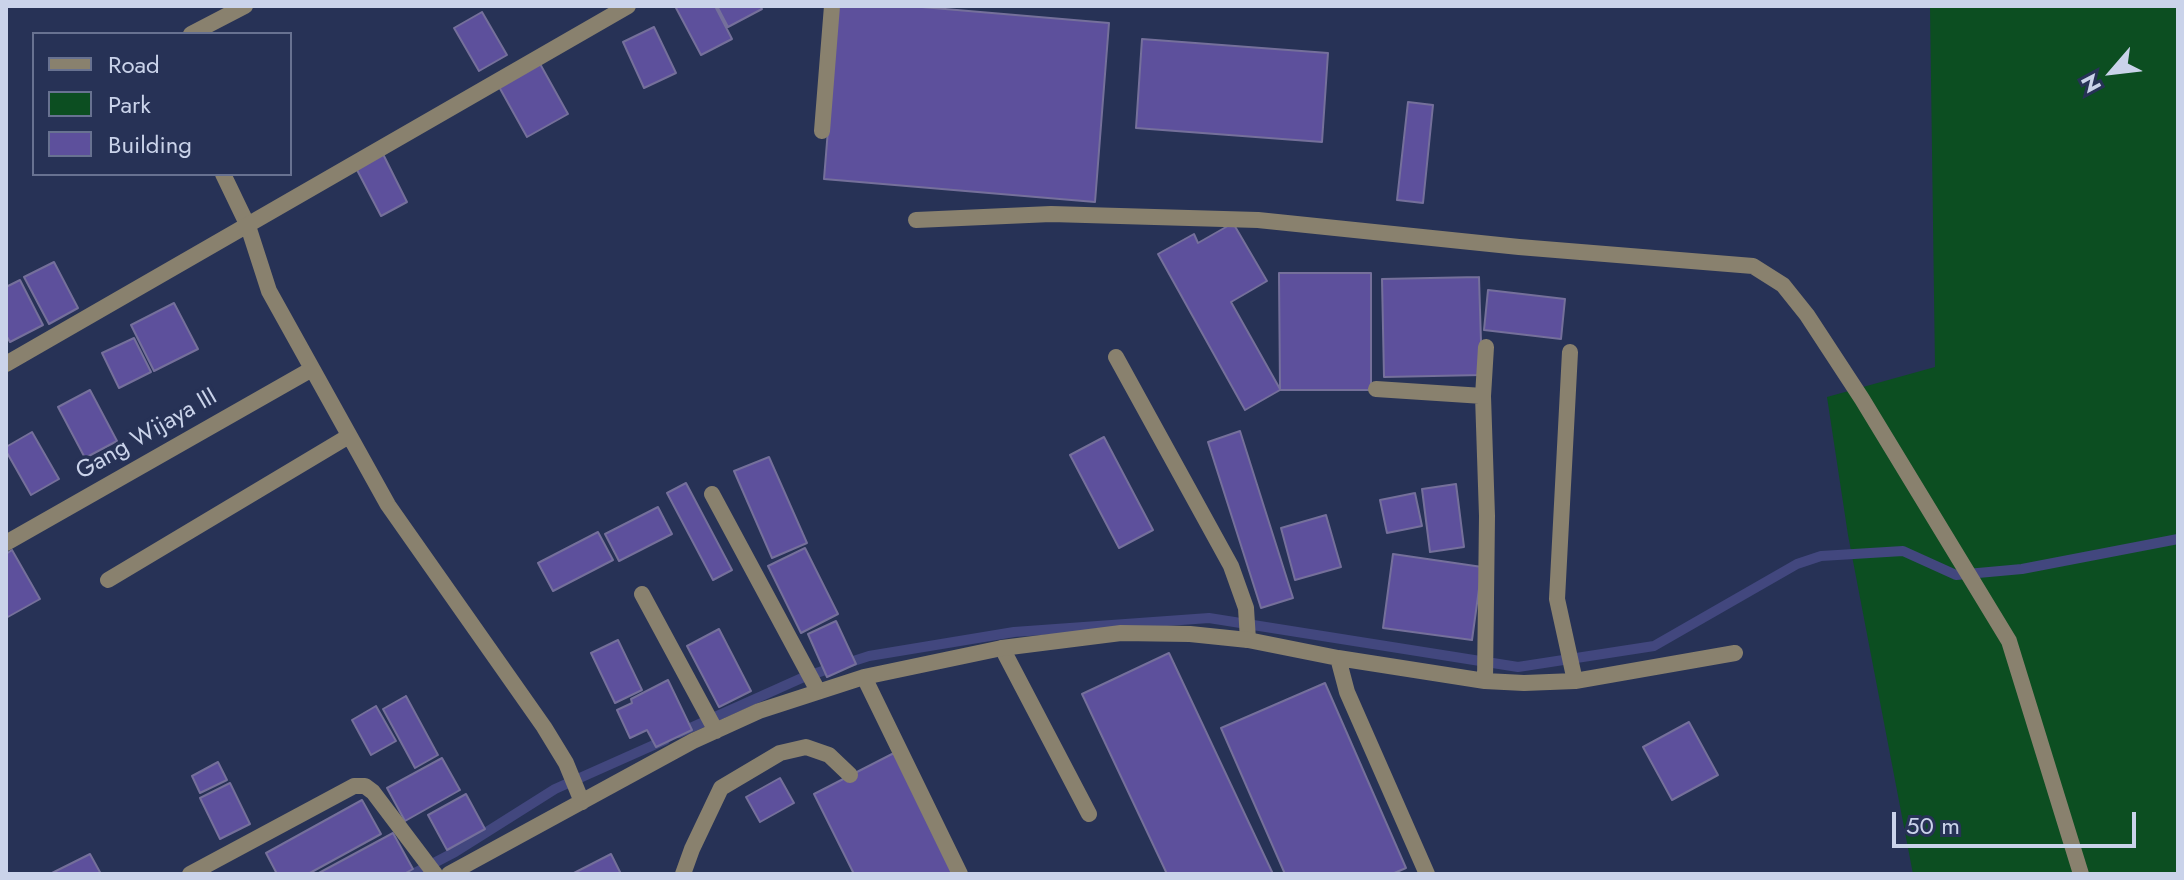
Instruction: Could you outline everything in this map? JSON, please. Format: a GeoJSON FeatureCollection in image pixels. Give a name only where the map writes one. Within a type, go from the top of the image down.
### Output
{"type":"FeatureCollection","features":[{"type":"Feature","properties":{"kind":"street"},"geometry":{"type":"LineString","coordinates":[[195,32],[245,6]]}},
{"type":"Feature","properties":{"kind":"street"},"geometry":{"type":"LineString","coordinates":[[6,364],[628,6]]}},
{"type":"Feature","properties":{"kind":"street"},"geometry":{"type":"LineString","coordinates":[[822,131],[832,6]]}},
{"type":"Feature","properties":{"kind":"street"},"geometry":{"type":"LineString","coordinates":[[224,176],[248,226],[269,291],[388,505],[499,660],[566,763],[579,794]]}},
{"type":"Feature","properties":{"kind":"street"},"geometry":{"type":"LineString","coordinates":[[916,220],[1051,214],[1258,220],[1519,247],[1753,266],[1783,285],[1807,315],[1862,399],[2009,641],[2081,874]]}},
{"type":"Feature","properties":{"kind":"street"},"geometry":{"type":"LineString","coordinates":[[1485,681],[1487,516],[1483,396],[1486,347]]}},
{"type":"Feature","properties":{"kind":"street"},"geometry":{"type":"LineString","coordinates":[[1570,352],[1557,599],[1575,681]]}},
{"type":"Feature","properties":{"kind":"street"},"geometry":{"type":"LineString","coordinates":[[1116,357],[1231,566],[1246,608],[1248,640]]}},
{"type":"Feature","properties":{"kind":"street","name":"Gang Wijaya III"},"geometry":{"type":"LineString","coordinates":[[6,543],[312,369]]}},
{"type":"Feature","properties":{"kind":"street"},"geometry":{"type":"LineString","coordinates":[[1376,389],[1483,396]]}},
{"type":"Feature","properties":{"kind":"street"},"geometry":{"type":"LineString","coordinates":[[108,580],[349,436]]}},
{"type":"Feature","properties":{"kind":"street"},"geometry":{"type":"LineString","coordinates":[[712,494],[818,691]]}},
{"type":"Feature","properties":{"kind":"street"},"geometry":{"type":"LineString","coordinates":[[642,594],[716,731]]}},
{"type":"Feature","properties":{"kind":"street"},"geometry":{"type":"LineString","coordinates":[[449,874],[579,794],[759,711],[864,677],[1002,648],[1121,633],[1190,634],[1248,640],[1485,681],[1524,683],[1575,681],[1735,653]]}},
{"type":"Feature","properties":{"kind":"street"},"geometry":{"type":"LineString","coordinates":[[1002,648],[1089,814]]}},
{"type":"Feature","properties":{"kind":"street"},"geometry":{"type":"LineString","coordinates":[[1338,658],[1347,692],[1427,874]]}},
{"type":"Feature","properties":{"kind":"street"},"geometry":{"type":"LineString","coordinates":[[864,677],[960,874]]}},
{"type":"Feature","properties":{"kind":"street"},"geometry":{"type":"LineString","coordinates":[[683,874],[721,788],[780,753],[806,747],[829,755],[850,775]]}},
{"type":"Feature","properties":{"kind":"street"},"geometry":{"type":"LineString","coordinates":[[190,874],[354,786],[365,786],[373,792],[435,874]]}},
{"type":"Feature","properties":{"kind":"green space"},"geometry":{"type":"Polygon","coordinates":[[[1930,6],[2178,6],[2178,874],[1913,874],[1848,535],[1827,397],[1935,367],[1930,6]]]}},
{"type":"Feature","properties":{"kind":"building"},"geometry":{"type":"Polygon","coordinates":[[[675,6],[715,6],[732,39],[701,55],[675,6]]]}},
{"type":"Feature","properties":{"kind":"building"},"geometry":{"type":"Polygon","coordinates":[[[717,6],[760,6],[762,9],[728,27],[717,6]]]}},
{"type":"Feature","properties":{"kind":"building"},"geometry":{"type":"Polygon","coordinates":[[[838,6],[910,6],[1109,23],[1095,202],[824,179],[838,6]]]}},
{"type":"Feature","properties":{"kind":"building"},"geometry":{"type":"Polygon","coordinates":[[[482,12],[507,55],[479,71],[454,28],[482,12]]]}},
{"type":"Feature","properties":{"kind":"building"},"geometry":{"type":"Polygon","coordinates":[[[654,27],[676,73],[644,88],[623,42],[654,27]]]}},
{"type":"Feature","properties":{"kind":"building"},"geometry":{"type":"Polygon","coordinates":[[[1142,39],[1328,53],[1322,142],[1136,128],[1142,39]]]}},
{"type":"Feature","properties":{"kind":"building"},"geometry":{"type":"Polygon","coordinates":[[[539,62],[568,114],[527,137],[498,85],[539,62]]]}},
{"type":"Feature","properties":{"kind":"building"},"geometry":{"type":"Polygon","coordinates":[[[1408,102],[1433,105],[1423,203],[1397,200],[1408,102]]]}},
{"type":"Feature","properties":{"kind":"building"},"geometry":{"type":"Polygon","coordinates":[[[383,154],[407,202],[381,216],[356,168],[383,154]]]}},
{"type":"Feature","properties":{"kind":"building"},"geometry":{"type":"Polygon","coordinates":[[[1233,223],[1267,281],[1231,302],[1280,389],[1279,273],[1371,273],[1371,390],[1280,390],[1245,410],[1158,254],[1194,234],[1198,243],[1233,223]]]}},
{"type":"Feature","properties":{"kind":"building"},"geometry":{"type":"Polygon","coordinates":[[[54,262],[78,308],[49,324],[24,277],[54,262]]]}},
{"type":"Feature","properties":{"kind":"building"},"geometry":{"type":"Polygon","coordinates":[[[1479,277],[1482,375],[1384,377],[1382,279],[1479,277]]]}},
{"type":"Feature","properties":{"kind":"building"},"geometry":{"type":"Polygon","coordinates":[[[20,280],[43,325],[10,342],[6,335],[6,287],[20,280]]]}},
{"type":"Feature","properties":{"kind":"building"},"geometry":{"type":"Polygon","coordinates":[[[1488,290],[1565,299],[1561,339],[1484,330],[1488,290]]]}},
{"type":"Feature","properties":{"kind":"building"},"geometry":{"type":"Polygon","coordinates":[[[174,303],[198,349],[154,371],[131,325],[174,303]]]}},
{"type":"Feature","properties":{"kind":"building"},"geometry":{"type":"Polygon","coordinates":[[[134,338],[151,372],[119,388],[102,353],[134,338]]]}},
{"type":"Feature","properties":{"kind":"building"},"geometry":{"type":"Polygon","coordinates":[[[90,390],[117,441],[85,458],[58,407],[90,390]]]}},
{"type":"Feature","properties":{"kind":"building"},"geometry":{"type":"Polygon","coordinates":[[[1240,431],[1293,598],[1261,608],[1208,442],[1240,431]]]}},
{"type":"Feature","properties":{"kind":"building"},"geometry":{"type":"Polygon","coordinates":[[[32,432],[59,479],[31,495],[6,447],[32,432]]]}},
{"type":"Feature","properties":{"kind":"building"},"geometry":{"type":"Polygon","coordinates":[[[1104,437],[1153,530],[1119,548],[1070,455],[1104,437]]]}},
{"type":"Feature","properties":{"kind":"building"},"geometry":{"type":"Polygon","coordinates":[[[769,457],[807,543],[772,558],[734,471],[769,457]]]}},
{"type":"Feature","properties":{"kind":"building"},"geometry":{"type":"Polygon","coordinates":[[[686,483],[732,570],[713,580],[667,493],[686,483]]]}},
{"type":"Feature","properties":{"kind":"building"},"geometry":{"type":"Polygon","coordinates":[[[1456,484],[1464,547],[1430,552],[1422,489],[1456,484]]]}},
{"type":"Feature","properties":{"kind":"building"},"geometry":{"type":"Polygon","coordinates":[[[1415,493],[1422,526],[1387,533],[1380,500],[1415,493]]]}},
{"type":"Feature","properties":{"kind":"building"},"geometry":{"type":"Polygon","coordinates":[[[658,507],[672,534],[619,561],[605,534],[658,507]]]}},
{"type":"Feature","properties":{"kind":"building"},"geometry":{"type":"Polygon","coordinates":[[[1326,515],[1341,567],[1295,580],[1281,528],[1326,515]]]}},
{"type":"Feature","properties":{"kind":"building"},"geometry":{"type":"Polygon","coordinates":[[[598,532],[613,560],[553,591],[538,563],[598,532]]]}},
{"type":"Feature","properties":{"kind":"building"},"geometry":{"type":"Polygon","coordinates":[[[805,548],[838,614],[801,633],[768,566],[805,548]]]}},
{"type":"Feature","properties":{"kind":"building"},"geometry":{"type":"Polygon","coordinates":[[[12,550],[40,599],[6,618],[6,554],[12,550]]]}},
{"type":"Feature","properties":{"kind":"building"},"geometry":{"type":"Polygon","coordinates":[[[1393,554],[1482,567],[1472,640],[1383,628],[1393,554]]]}},
{"type":"Feature","properties":{"kind":"building"},"geometry":{"type":"Polygon","coordinates":[[[836,621],[856,664],[827,677],[808,634],[836,621]]]}},
{"type":"Feature","properties":{"kind":"building"},"geometry":{"type":"Polygon","coordinates":[[[719,629],[751,691],[719,707],[687,646],[719,629]]]}},
{"type":"Feature","properties":{"kind":"building"},"geometry":{"type":"Polygon","coordinates":[[[618,640],[642,690],[615,703],[591,653],[618,640]]]}},
{"type":"Feature","properties":{"kind":"building"},"geometry":{"type":"Polygon","coordinates":[[[1169,653],[1273,874],[1167,874],[1082,694],[1169,653]]]}},
{"type":"Feature","properties":{"kind":"building"},"geometry":{"type":"Polygon","coordinates":[[[668,680],[692,730],[656,747],[647,730],[630,738],[617,710],[668,680]]]}},
{"type":"Feature","properties":{"kind":"building"},"geometry":{"type":"Polygon","coordinates":[[[1325,683],[1406,868],[1392,874],[1285,874],[1221,728],[1325,683]]]}},
{"type":"Feature","properties":{"kind":"building"},"geometry":{"type":"Polygon","coordinates":[[[406,696],[438,755],[415,768],[383,709],[406,696]]]}},
{"type":"Feature","properties":{"kind":"building"},"geometry":{"type":"Polygon","coordinates":[[[376,706],[396,741],[371,755],[352,720],[376,706]]]}},
{"type":"Feature","properties":{"kind":"building"},"geometry":{"type":"Polygon","coordinates":[[[1689,722],[1718,775],[1672,800],[1643,747],[1689,722]]]}},
{"type":"Feature","properties":{"kind":"building"},"geometry":{"type":"Polygon","coordinates":[[[894,753],[955,874],[854,874],[814,794],[894,753]]]}},
{"type":"Feature","properties":{"kind":"building"},"geometry":{"type":"Polygon","coordinates":[[[442,758],[460,790],[405,821],[387,788],[442,758]]]}},
{"type":"Feature","properties":{"kind":"building"},"geometry":{"type":"Polygon","coordinates":[[[218,762],[227,780],[200,793],[192,776],[218,762]]]}},
{"type":"Feature","properties":{"kind":"building"},"geometry":{"type":"Polygon","coordinates":[[[780,778],[794,803],[760,822],[746,797],[780,778]]]}},
{"type":"Feature","properties":{"kind":"building"},"geometry":{"type":"Polygon","coordinates":[[[230,783],[250,824],[220,839],[200,798],[230,783]]]}},
{"type":"Feature","properties":{"kind":"building"},"geometry":{"type":"Polygon","coordinates":[[[466,794],[485,829],[447,850],[428,815],[466,794]]]}},
{"type":"Feature","properties":{"kind":"building"},"geometry":{"type":"Polygon","coordinates":[[[362,800],[381,834],[308,874],[277,874],[266,853],[362,800]]]}},
{"type":"Feature","properties":{"kind":"building"},"geometry":{"type":"Polygon","coordinates":[[[393,833],[413,869],[404,874],[317,874],[393,833]]]}},
{"type":"Feature","properties":{"kind":"building"},"geometry":{"type":"Polygon","coordinates":[[[90,854],[101,874],[50,874],[90,854]]]}},
{"type":"Feature","properties":{"kind":"building"},"geometry":{"type":"Polygon","coordinates":[[[611,854],[621,874],[572,874],[611,854]]]}},
{"type":"Feature","properties":{"kind":"waterway"},"geometry":{"type":"LineString","coordinates":[[679,733],[804,677],[869,656],[1014,632],[1209,618],[1518,667],[1654,646],[1797,564],[1821,556],[1903,551],[1956,575],[2022,569],[2178,539]]}},
{"type":"Feature","properties":{"kind":"waterway"},"geometry":{"type":"LineString","coordinates":[[413,874],[455,852],[555,789],[665,740]]}}]}
